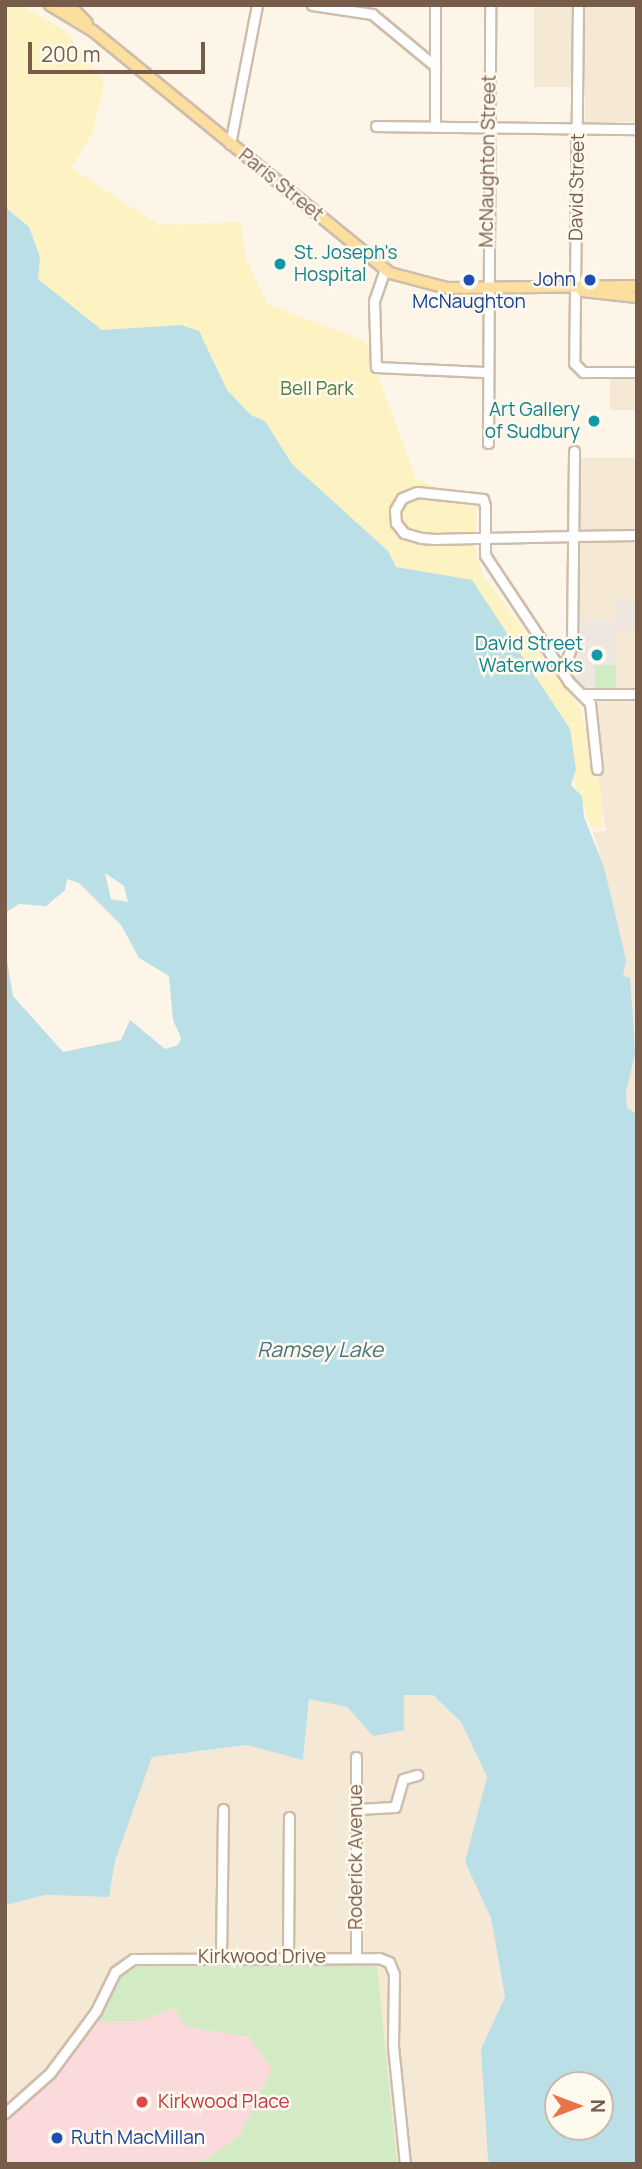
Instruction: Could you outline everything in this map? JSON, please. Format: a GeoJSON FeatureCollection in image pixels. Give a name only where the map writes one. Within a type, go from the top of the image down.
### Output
{"type":"FeatureCollection","features":[{"type":"Feature","properties":{"kind":"main road","name":"Paris Street"},"geometry":{"type":"LineString","coordinates":[[50,5],[93,31]]}},
{"type":"Feature","properties":{"kind":"main road","name":"Paris Street"},"geometry":{"type":"LineString","coordinates":[[69,5],[93,31],[385,269],[436,286],[576,290],[637,286]]}},
{"type":"Feature","properties":{"kind":"main road","name":"Paris Street"},"geometry":{"type":"LineString","coordinates":[[576,290],[637,297]]}},
{"type":"Feature","properties":{"kind":"street"},"geometry":{"type":"LineString","coordinates":[[230,144],[257,5]]}},
{"type":"Feature","properties":{"kind":"street"},"geometry":{"type":"LineString","coordinates":[[312,5],[373,9],[435,66]]}},
{"type":"Feature","properties":{"kind":"street"},"geometry":{"type":"LineString","coordinates":[[435,5],[435,125]]}},
{"type":"Feature","properties":{"kind":"street","name":"McNaughton Street"},"geometry":{"type":"LineString","coordinates":[[488,443],[484,372],[490,5]]}},
{"type":"Feature","properties":{"kind":"street","name":"David Street"},"geometry":{"type":"LineString","coordinates":[[578,5],[576,368],[637,372]]}},
{"type":"Feature","properties":{"kind":"street"},"geometry":{"type":"LineString","coordinates":[[376,126],[578,126],[637,129]]}},
{"type":"Feature","properties":{"kind":"street"},"geometry":{"type":"LineString","coordinates":[[385,269],[374,301],[376,367],[484,372]]}},
{"type":"Feature","properties":{"kind":"street"},"geometry":{"type":"LineString","coordinates":[[563,671],[572,653],[574,451]]}},
{"type":"Feature","properties":{"kind":"street"},"geometry":{"type":"LineString","coordinates":[[597,769],[592,710],[491,566],[485,538],[485,502],[479,497],[417,492],[402,498],[395,510],[396,523],[404,533],[421,538],[485,538],[637,535]]}},
{"type":"Feature","properties":{"kind":"street"},"geometry":{"type":"LineString","coordinates":[[583,694],[637,694]]}},
{"type":"Feature","properties":{"kind":"street","name":"Roderick Avenue"},"geometry":{"type":"LineString","coordinates":[[356,1758],[356,1958]]}},
{"type":"Feature","properties":{"kind":"street"},"geometry":{"type":"LineString","coordinates":[[358,1809],[395,1807],[405,1776],[417,1775]]}},
{"type":"Feature","properties":{"kind":"street"},"geometry":{"type":"LineString","coordinates":[[221,1956],[223,1809]]}},
{"type":"Feature","properties":{"kind":"street"},"geometry":{"type":"LineString","coordinates":[[288,1957],[289,1817]]}},
{"type":"Feature","properties":{"kind":"street","name":"Kirkwood Drive"},"geometry":{"type":"LineString","coordinates":[[5,2113],[50,2073],[96,2011],[123,1964],[221,1956],[385,1959],[394,1974],[393,2046],[405,2164]]}},
{"type":"Feature","properties":{"kind":"shaded area"},"geometry":{"type":"Polygon","coordinates":[[[534,5],[573,5],[573,87],[534,87],[534,5]]]}},
{"type":"Feature","properties":{"kind":"shaded area"},"geometry":{"type":"Polygon","coordinates":[[[585,5],[637,5],[637,122],[585,122],[585,5]]]}},
{"type":"Feature","properties":{"kind":"shaded area"},"geometry":{"type":"Polygon","coordinates":[[[610,371],[637,371],[637,410],[610,410],[610,371]]]}},
{"type":"Feature","properties":{"kind":"shaded area"},"geometry":{"type":"Polygon","coordinates":[[[575,458],[637,458],[637,601],[616,601],[616,619],[573,619],[575,458]]]}},
{"type":"Feature","properties":{"kind":"shaded area"},"geometry":{"type":"Polygon","coordinates":[[[616,601],[637,601],[637,630],[616,630],[616,665],[595,665],[595,695],[584,695],[563,672],[573,619],[615,619],[616,601]]]}},
{"type":"Feature","properties":{"kind":"shaded area"},"geometry":{"type":"Polygon","coordinates":[[[616,630],[637,630],[637,1114],[627,1109],[626,1092],[635,1054],[630,979],[623,976],[607,878],[593,832],[606,831],[584,695],[615,694],[616,630]]]}},
{"type":"Feature","properties":{"kind":"shaded area"},"geometry":{"type":"Polygon","coordinates":[[[404,1695],[433,1695],[461,1722],[487,1777],[465,1862],[491,1918],[505,1997],[481,2049],[491,2164],[5,2164],[5,1905],[45,1895],[109,1897],[115,1861],[152,1757],[247,1745],[303,1760],[309,1699],[347,1707],[373,1736],[404,1695]]]}},
{"type":"Feature","properties":{"kind":"shaded area","name":"Kirkwood Place"},"geometry":{"type":"Polygon","coordinates":[[[174,2008],[186,2027],[250,2037],[272,2069],[241,2135],[207,2159],[189,2164],[5,2164],[5,2120],[44,2086],[94,2022],[139,2021],[174,2008]]]}},
{"type":"Feature","properties":{"kind":"green space"},"geometry":{"type":"Polygon","coordinates":[[[595,665],[616,665],[616,695],[595,695],[595,665]]]}},
{"type":"Feature","properties":{"kind":"green space"},"geometry":{"type":"Polygon","coordinates":[[[132,1966],[377,1966],[397,2164],[189,2164],[207,2159],[240,2135],[272,2069],[250,2037],[186,2027],[174,2008],[139,2021],[94,2022],[120,1976],[132,1966]]]}},
{"type":"Feature","properties":{"kind":"sand","name":"Bell Park"},"geometry":{"type":"Polygon","coordinates":[[[5,5],[24,7],[64,30],[104,82],[93,131],[71,168],[159,225],[240,222],[246,259],[267,304],[365,341],[416,479],[477,505],[475,547],[482,574],[581,709],[602,794],[602,828],[591,827],[576,787],[567,731],[472,580],[396,567],[388,551],[291,464],[265,421],[251,415],[227,390],[199,331],[181,325],[102,330],[38,279],[40,257],[29,227],[5,207],[5,5]]]}},
{"type":"Feature","properties":{"kind":"water","name":"Ramsey Lake"},"geometry":{"type":"Polygon","coordinates":[[[5,207],[29,227],[40,257],[38,279],[102,330],[181,325],[199,331],[227,390],[251,415],[265,421],[292,464],[388,551],[396,567],[472,580],[570,729],[576,769],[571,785],[582,796],[584,817],[604,867],[626,960],[623,976],[630,978],[635,1054],[626,1092],[627,1108],[637,1114],[637,2164],[491,2164],[488,2159],[481,2049],[505,1997],[491,1918],[465,1862],[487,1777],[461,1722],[433,1695],[404,1695],[404,1730],[373,1736],[347,1707],[309,1699],[303,1760],[247,1745],[152,1757],[115,1861],[109,1897],[45,1895],[5,1905],[5,949],[13,996],[63,1052],[121,1040],[130,1020],[165,1049],[178,1045],[181,1038],[173,1020],[169,976],[139,958],[121,925],[79,883],[67,879],[65,890],[46,906],[19,904],[5,913],[5,207]],[[105,873],[111,899],[128,902],[124,886],[105,873]]]}},
{"type":"Feature","properties":{"kind":"place","name":"St. Joseph's Hospital"},"geometry":{"type":"Point","coordinates":[280,264]}},
{"type":"Feature","properties":{"kind":"place","name":"McNaughton"},"geometry":{"type":"Point","coordinates":[469,280]}},
{"type":"Feature","properties":{"kind":"place","name":"John"},"geometry":{"type":"Point","coordinates":[590,280]}},
{"type":"Feature","properties":{"kind":"place","name":"Art Gallery of Sudbury"},"geometry":{"type":"Point","coordinates":[594,421]}},
{"type":"Feature","properties":{"kind":"place","name":"David Street Waterworks"},"geometry":{"type":"Point","coordinates":[597,655]}},
{"type":"Feature","properties":{"kind":"place","name":"Kirkwood Place"},"geometry":{"type":"Point","coordinates":[142,2102]}},
{"type":"Feature","properties":{"kind":"place","name":"Ruth MacMillan"},"geometry":{"type":"Point","coordinates":[57,2138]}}]}
